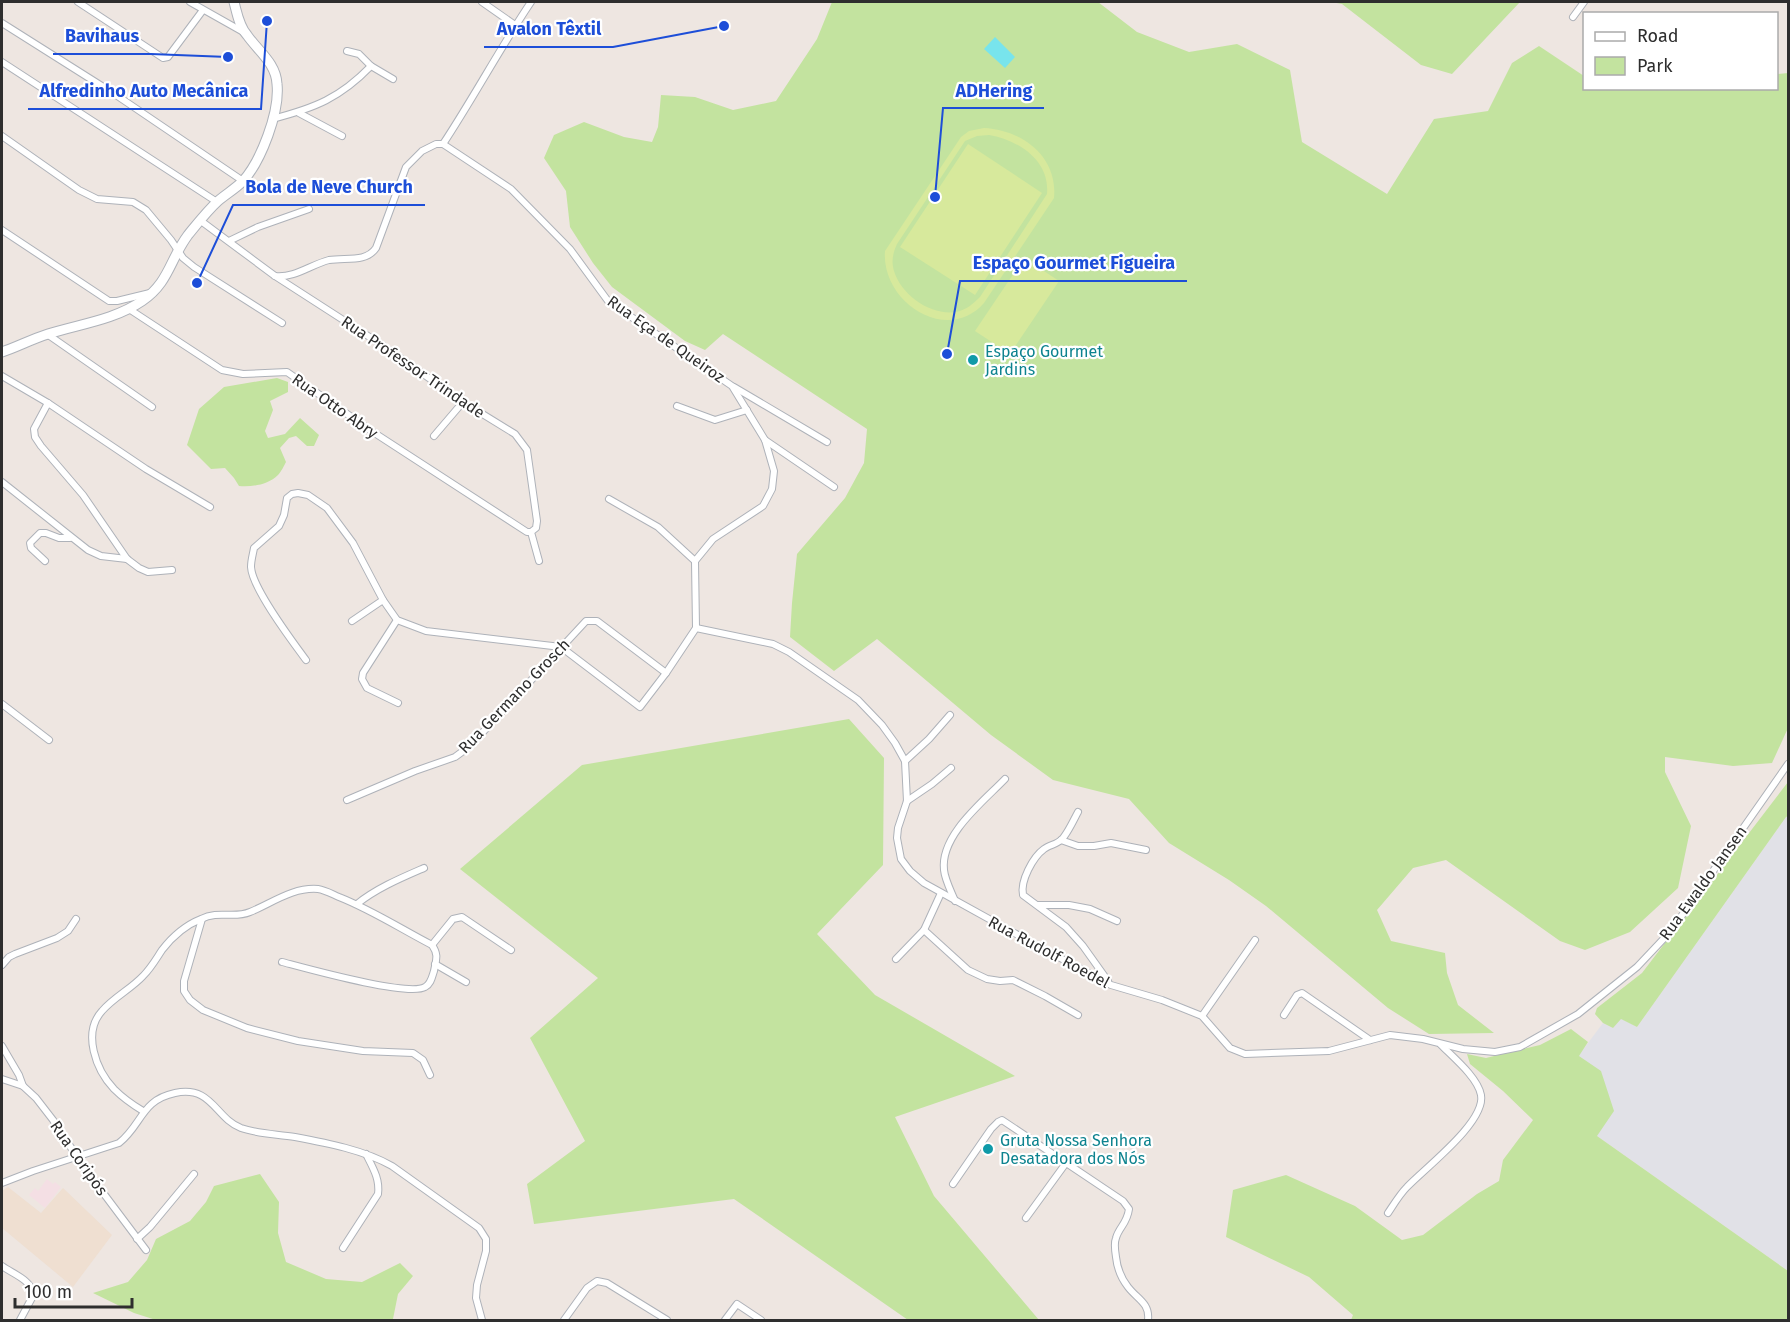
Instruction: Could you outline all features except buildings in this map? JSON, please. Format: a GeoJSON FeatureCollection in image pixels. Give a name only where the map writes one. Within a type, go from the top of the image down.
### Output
{"type":"FeatureCollection","features":[{"type":"Feature","properties":{"kind":"main road"},"geometry":{"type":"LineString","coordinates":[[2,352],[47,334],[102,320],[129,309],[153,293],[187,237],[218,202],[243,181],[252,168],[272,119],[277,84],[267,59],[245,34],[234,2]]}},
{"type":"Feature","properties":{"kind":"street"},"geometry":{"type":"LineString","coordinates":[[78,2],[163,58],[168,57],[203,10]]}},
{"type":"Feature","properties":{"kind":"street"},"geometry":{"type":"LineString","coordinates":[[190,2],[245,34]]}},
{"type":"Feature","properties":{"kind":"street"},"geometry":{"type":"LineString","coordinates":[[482,2],[515,25]]}},
{"type":"Feature","properties":{"kind":"street"},"geometry":{"type":"LineString","coordinates":[[275,276],[297,273],[331,260],[369,256],[376,248],[406,167],[422,151],[436,144],[442,144],[465,111],[531,2]]}},
{"type":"Feature","properties":{"kind":"street"},"geometry":{"type":"LineString","coordinates":[[1574,17],[1584,2]]}},
{"type":"Feature","properties":{"kind":"street"},"geometry":{"type":"LineString","coordinates":[[2,23],[107,89],[243,181]]}},
{"type":"Feature","properties":{"kind":"street"},"geometry":{"type":"LineString","coordinates":[[347,51],[359,54],[371,66],[393,79]]}},
{"type":"Feature","properties":{"kind":"street"},"geometry":{"type":"LineString","coordinates":[[2,62],[218,202]]}},
{"type":"Feature","properties":{"kind":"street"},"geometry":{"type":"LineString","coordinates":[[272,119],[299,112],[341,93],[371,66]]}},
{"type":"Feature","properties":{"kind":"street"},"geometry":{"type":"LineString","coordinates":[[299,112],[342,136]]}},
{"type":"Feature","properties":{"kind":"street"},"geometry":{"type":"LineString","coordinates":[[2,136],[79,190],[97,199],[133,202],[146,210],[178,251],[194,267],[282,322]]}},
{"type":"Feature","properties":{"kind":"street","name":"Rua Eça de Queiroz"},"geometry":{"type":"LineString","coordinates":[[442,144],[511,189],[570,249],[608,301],[732,387],[747,410],[765,440],[774,471],[772,489],[763,506],[713,539],[695,561]]}},
{"type":"Feature","properties":{"kind":"street"},"geometry":{"type":"LineString","coordinates":[[228,241],[258,227],[309,209]]}},
{"type":"Feature","properties":{"kind":"street","name":"Rua Professor Trindade"},"geometry":{"type":"LineString","coordinates":[[201,221],[275,276],[382,345],[463,402],[515,434],[527,450],[537,521],[536,528],[531,532],[539,561]]}},
{"type":"Feature","properties":{"kind":"street"},"geometry":{"type":"LineString","coordinates":[[2,230],[109,301],[153,293]]}},
{"type":"Feature","properties":{"kind":"street","name":"Rua Otto Abry"},"geometry":{"type":"LineString","coordinates":[[129,309],[222,370],[243,374],[287,372],[411,457],[527,532],[531,532]]}},
{"type":"Feature","properties":{"kind":"street"},"geometry":{"type":"LineString","coordinates":[[47,334],[152,407]]}},
{"type":"Feature","properties":{"kind":"street"},"geometry":{"type":"LineString","coordinates":[[2,376],[48,403],[146,469],[210,507]]}},
{"type":"Feature","properties":{"kind":"street"},"geometry":{"type":"LineString","coordinates":[[732,387],[826,442]]}},
{"type":"Feature","properties":{"kind":"street"},"geometry":{"type":"LineString","coordinates":[[434,436],[463,402]]}},
{"type":"Feature","properties":{"kind":"street"},"geometry":{"type":"LineString","coordinates":[[48,403],[34,429],[35,437],[83,495],[127,559],[148,572],[172,570]]}},
{"type":"Feature","properties":{"kind":"street"},"geometry":{"type":"LineString","coordinates":[[677,406],[715,420],[747,410]]}},
{"type":"Feature","properties":{"kind":"street"},"geometry":{"type":"LineString","coordinates":[[765,440],[834,487]]}},
{"type":"Feature","properties":{"kind":"street"},"geometry":{"type":"LineString","coordinates":[[2,482],[88,550],[101,556],[127,559]]}},
{"type":"Feature","properties":{"kind":"street"},"geometry":{"type":"LineString","coordinates":[[306,660],[286,633],[257,585],[251,569],[254,548],[279,526],[284,516],[287,498],[298,493],[308,495],[327,508],[353,543],[383,600],[397,620],[426,631],[561,647],[639,707],[666,673],[696,628],[695,561],[658,527],[609,499]]}},
{"type":"Feature","properties":{"kind":"street"},"geometry":{"type":"LineString","coordinates":[[45,561],[31,548],[30,543],[40,533],[59,538],[71,538]]}},
{"type":"Feature","properties":{"kind":"street"},"geometry":{"type":"LineString","coordinates":[[352,621],[383,600]]}},
{"type":"Feature","properties":{"kind":"street"},"geometry":{"type":"LineString","coordinates":[[397,620],[363,673],[362,679],[367,688],[398,703]]}},
{"type":"Feature","properties":{"kind":"street","name":"Rua Germano Grosch"},"geometry":{"type":"LineString","coordinates":[[346,800],[415,771],[456,758],[470,747],[586,621],[597,621],[666,673]]}},
{"type":"Feature","properties":{"kind":"street","name":"Rua Rudolf Roedel"},"geometry":{"type":"LineString","coordinates":[[696,628],[773,644],[789,652],[858,700],[882,725],[895,742],[905,761],[907,801],[897,838],[901,859],[910,872],[955,901],[1111,985],[1173,1004],[1202,1016],[1230,1048],[1245,1054],[1329,1051],[1390,1035],[1423,1039],[1463,1049],[1495,1052],[1520,1047],[1578,1014]]}},
{"type":"Feature","properties":{"kind":"street"},"geometry":{"type":"LineString","coordinates":[[2,704],[49,740]]}},
{"type":"Feature","properties":{"kind":"street"},"geometry":{"type":"LineString","coordinates":[[905,761],[950,715]]}},
{"type":"Feature","properties":{"kind":"street","name":"Rua Ewaldo Jansen"},"geometry":{"type":"LineString","coordinates":[[1578,1014],[1637,967],[1671,931],[1788,764]]}},
{"type":"Feature","properties":{"kind":"street"},"geometry":{"type":"LineString","coordinates":[[907,801],[951,768]]}},
{"type":"Feature","properties":{"kind":"street"},"geometry":{"type":"LineString","coordinates":[[955,901],[944,872],[947,848],[960,826],[1005,779]]}},
{"type":"Feature","properties":{"kind":"street"},"geometry":{"type":"LineString","coordinates":[[1078,812],[1061,840],[1043,849],[1035,858],[1022,890],[1023,895],[1066,927],[1111,985]]}},
{"type":"Feature","properties":{"kind":"street"},"geometry":{"type":"LineString","coordinates":[[1061,840],[1078,846],[1112,843],[1146,850]]}},
{"type":"Feature","properties":{"kind":"street"},"geometry":{"type":"LineString","coordinates":[[357,904],[376,891],[424,868]]}},
{"type":"Feature","properties":{"kind":"street"},"geometry":{"type":"LineString","coordinates":[[143,1111],[122,1097],[106,1079],[94,1052],[93,1029],[101,1012],[136,984],[150,969],[163,949],[183,929],[202,918],[220,913],[240,915],[276,899],[307,889],[321,889],[357,904],[432,945],[438,958],[431,980],[426,987],[419,989],[379,986],[282,962]]}},
{"type":"Feature","properties":{"kind":"street"},"geometry":{"type":"LineString","coordinates":[[896,959],[924,930],[941,893]]}},
{"type":"Feature","properties":{"kind":"street"},"geometry":{"type":"LineString","coordinates":[[1038,905],[1069,905],[1090,909],[1118,921]]}},
{"type":"Feature","properties":{"kind":"street"},"geometry":{"type":"LineString","coordinates":[[432,945],[453,920],[462,917],[511,950]]}},
{"type":"Feature","properties":{"kind":"street"},"geometry":{"type":"LineString","coordinates":[[202,918],[184,981],[184,991],[190,1000],[203,1010],[247,1028],[298,1041],[363,1051],[413,1053],[423,1060],[430,1074]]}},
{"type":"Feature","properties":{"kind":"street"},"geometry":{"type":"LineString","coordinates":[[2,965],[15,954],[57,938],[68,931],[76,919]]}},
{"type":"Feature","properties":{"kind":"street"},"geometry":{"type":"LineString","coordinates":[[924,930],[968,970],[987,979],[1013,980],[1078,1015]]}},
{"type":"Feature","properties":{"kind":"street"},"geometry":{"type":"LineString","coordinates":[[1202,1016],[1255,940]]}},
{"type":"Feature","properties":{"kind":"street"},"geometry":{"type":"LineString","coordinates":[[435,964],[466,982]]}},
{"type":"Feature","properties":{"kind":"street"},"geometry":{"type":"LineString","coordinates":[[1284,1015],[1297,995],[1302,993],[1370,1040]]}},
{"type":"Feature","properties":{"kind":"street"},"geometry":{"type":"LineString","coordinates":[[1388,1213],[1406,1188],[1467,1129],[1480,1107],[1482,1096],[1476,1082],[1441,1045]]}},
{"type":"Feature","properties":{"kind":"street"},"geometry":{"type":"LineString","coordinates":[[2,1046],[20,1075],[23,1086]]}},
{"type":"Feature","properties":{"kind":"street","name":"Rua Coripós"},"geometry":{"type":"LineString","coordinates":[[2,1079],[23,1086],[36,1098],[146,1250]]}},
{"type":"Feature","properties":{"kind":"street"},"geometry":{"type":"LineString","coordinates":[[2,1183],[119,1143],[128,1136],[143,1111],[164,1096],[178,1092],[192,1092],[206,1098],[238,1127],[379,1158],[479,1228],[486,1239],[486,1251],[476,1298],[482,1320]]}},
{"type":"Feature","properties":{"kind":"street"},"geometry":{"type":"LineString","coordinates":[[953,1184],[991,1129],[1002,1120],[1123,1201],[1129,1209],[1128,1218],[1116,1237],[1116,1256],[1119,1269],[1128,1287],[1148,1310],[1148,1320]]}},
{"type":"Feature","properties":{"kind":"street"},"geometry":{"type":"LineString","coordinates":[[343,1248],[378,1194],[380,1185],[365,1154]]}},
{"type":"Feature","properties":{"kind":"street"},"geometry":{"type":"LineString","coordinates":[[1026,1218],[1065,1163]]}},
{"type":"Feature","properties":{"kind":"street"},"geometry":{"type":"LineString","coordinates":[[137,1239],[150,1227],[194,1174]]}},
{"type":"Feature","properties":{"kind":"street"},"geometry":{"type":"LineString","coordinates":[[2,1266],[28,1282],[32,1287],[34,1294],[20,1320]]}},
{"type":"Feature","properties":{"kind":"street"},"geometry":{"type":"LineString","coordinates":[[564,1320],[587,1288],[597,1281],[608,1283],[667,1320]]}},
{"type":"Feature","properties":{"kind":"street"},"geometry":{"type":"LineString","coordinates":[[725,1320],[737,1304],[761,1320]]}},
{"type":"Feature","properties":{"kind":"shaded area"},"geometry":{"type":"Polygon","coordinates":[[[1788,816],[1788,1271],[1597,1136],[1579,1055],[1603,1023],[1613,1028],[1621,1018],[1637,1027],[1788,816]]]}},
{"type":"Feature","properties":{"kind":"shaded area"},"geometry":{"type":"Polygon","coordinates":[[[47,1179],[61,1187],[45,1208],[29,1195],[35,1188],[38,1191],[47,1179]]]}},
{"type":"Feature","properties":{"kind":"shaded area"},"geometry":{"type":"Polygon","coordinates":[[[8,1187],[41,1213],[63,1188],[112,1235],[73,1287],[2,1228],[2,1191],[8,1187]]]}},
{"type":"Feature","properties":{"kind":"green space"},"geometry":{"type":"Polygon","coordinates":[[[832,2],[1098,2],[1137,32],[1189,52],[1237,44],[1290,70],[1302,142],[1387,194],[1434,119],[1488,111],[1512,63],[1539,46],[1583,75],[1583,90],[1778,90],[1778,74],[1788,73],[1788,728],[1772,763],[1733,766],[1665,757],[1665,772],[1691,826],[1678,888],[1630,932],[1585,950],[1560,941],[1446,860],[1413,868],[1377,910],[1391,941],[1445,953],[1447,973],[1458,1005],[1494,1033],[1429,1034],[1388,1008],[1266,906],[1169,843],[1129,799],[1053,780],[991,735],[877,639],[834,671],[790,637],[797,554],[845,498],[864,463],[867,429],[723,334],[705,350],[685,341],[612,287],[593,263],[570,227],[566,191],[544,158],[554,135],[584,122],[624,137],[652,142],[658,127],[661,95],[695,97],[733,110],[776,101],[817,39],[832,2]]]}},
{"type":"Feature","properties":{"kind":"green space"},"geometry":{"type":"Polygon","coordinates":[[[1331,2],[1520,2],[1452,74],[1421,65],[1342,4],[1331,2]]]}},
{"type":"Feature","properties":{"kind":"green space"},"geometry":{"type":"Polygon","coordinates":[[[984,128],[998,130],[1012,134],[1035,148],[1044,158],[1050,170],[1054,183],[1054,198],[984,303],[969,315],[952,320],[935,318],[919,312],[905,301],[894,287],[887,270],[885,251],[961,137],[969,131],[984,128]],[[989,135],[977,136],[965,141],[897,244],[893,260],[898,280],[910,296],[937,311],[956,312],[966,308],[980,297],[1047,194],[1047,182],[1038,162],[1021,147],[989,135]]]}},
{"type":"Feature","properties":{"kind":"green space"},"geometry":{"type":"Polygon","coordinates":[[[968,144],[1042,193],[975,295],[900,247],[968,144]]]}},
{"type":"Feature","properties":{"kind":"green space"},"geometry":{"type":"Polygon","coordinates":[[[1024,258],[1059,281],[1010,354],[975,331],[1024,258]]]}},
{"type":"Feature","properties":{"kind":"green space"},"geometry":{"type":"Polygon","coordinates":[[[277,378],[288,382],[288,392],[270,401],[273,410],[265,431],[268,438],[285,434],[300,418],[319,435],[314,446],[307,446],[296,436],[289,438],[280,448],[286,462],[278,475],[260,485],[239,486],[225,468],[211,469],[187,445],[199,409],[224,387],[277,378]]]}},
{"type":"Feature","properties":{"kind":"green space"},"geometry":{"type":"Polygon","coordinates":[[[849,719],[884,758],[883,865],[817,934],[875,995],[1015,1076],[895,1117],[934,1196],[1039,1320],[908,1320],[734,1199],[534,1224],[527,1184],[585,1141],[530,1038],[598,978],[460,869],[582,765],[849,719]]]}},
{"type":"Feature","properties":{"kind":"green space"},"geometry":{"type":"Polygon","coordinates":[[[1788,782],[1788,816],[1637,1027],[1621,1019],[1613,1028],[1603,1023],[1595,1014],[1597,1008],[1642,973],[1788,782]]]}},
{"type":"Feature","properties":{"kind":"green space"},"geometry":{"type":"Polygon","coordinates":[[[1571,1029],[1588,1042],[1579,1056],[1601,1071],[1614,1111],[1597,1136],[1788,1271],[1788,1320],[1351,1320],[1353,1315],[1309,1277],[1226,1237],[1233,1190],[1286,1175],[1355,1206],[1402,1240],[1423,1235],[1477,1194],[1499,1181],[1503,1160],[1533,1120],[1470,1064],[1467,1054],[1486,1058],[1540,1045],[1571,1029]]]}},
{"type":"Feature","properties":{"kind":"green space"},"geometry":{"type":"Polygon","coordinates":[[[260,1174],[279,1202],[278,1233],[286,1262],[326,1279],[362,1282],[400,1263],[413,1276],[398,1294],[393,1319],[156,1320],[134,1313],[93,1293],[128,1282],[147,1260],[156,1239],[190,1221],[206,1202],[214,1186],[260,1174]]]}},
{"type":"Feature","properties":{"kind":"water"},"geometry":{"type":"Polygon","coordinates":[[[995,37],[1015,57],[1005,68],[984,49],[995,37]]]}},
{"type":"Feature","properties":{"kind":"place","name":"Alfredinho Auto Mecânica"},"geometry":{"type":"Point","coordinates":[267,21]}},
{"type":"Feature","properties":{"kind":"place","name":"Avalon Têxtil"},"geometry":{"type":"Point","coordinates":[724,26]}},
{"type":"Feature","properties":{"kind":"place","name":"Bavihaus"},"geometry":{"type":"Point","coordinates":[228,57]}},
{"type":"Feature","properties":{"kind":"place","name":"ADHering"},"geometry":{"type":"Point","coordinates":[935,197]}},
{"type":"Feature","properties":{"kind":"place","name":"Bola de Neve Church"},"geometry":{"type":"Point","coordinates":[197,283]}},
{"type":"Feature","properties":{"kind":"place","name":"Espaço Gourmet Figueira"},"geometry":{"type":"Point","coordinates":[947,354]}},
{"type":"Feature","properties":{"kind":"place","name":"Espaço Gourmet Jardins"},"geometry":{"type":"Point","coordinates":[973,360]}},
{"type":"Feature","properties":{"kind":"place","name":"Gruta Nossa Senhora Desatadora dos Nós"},"geometry":{"type":"Point","coordinates":[988,1149]}}]}
